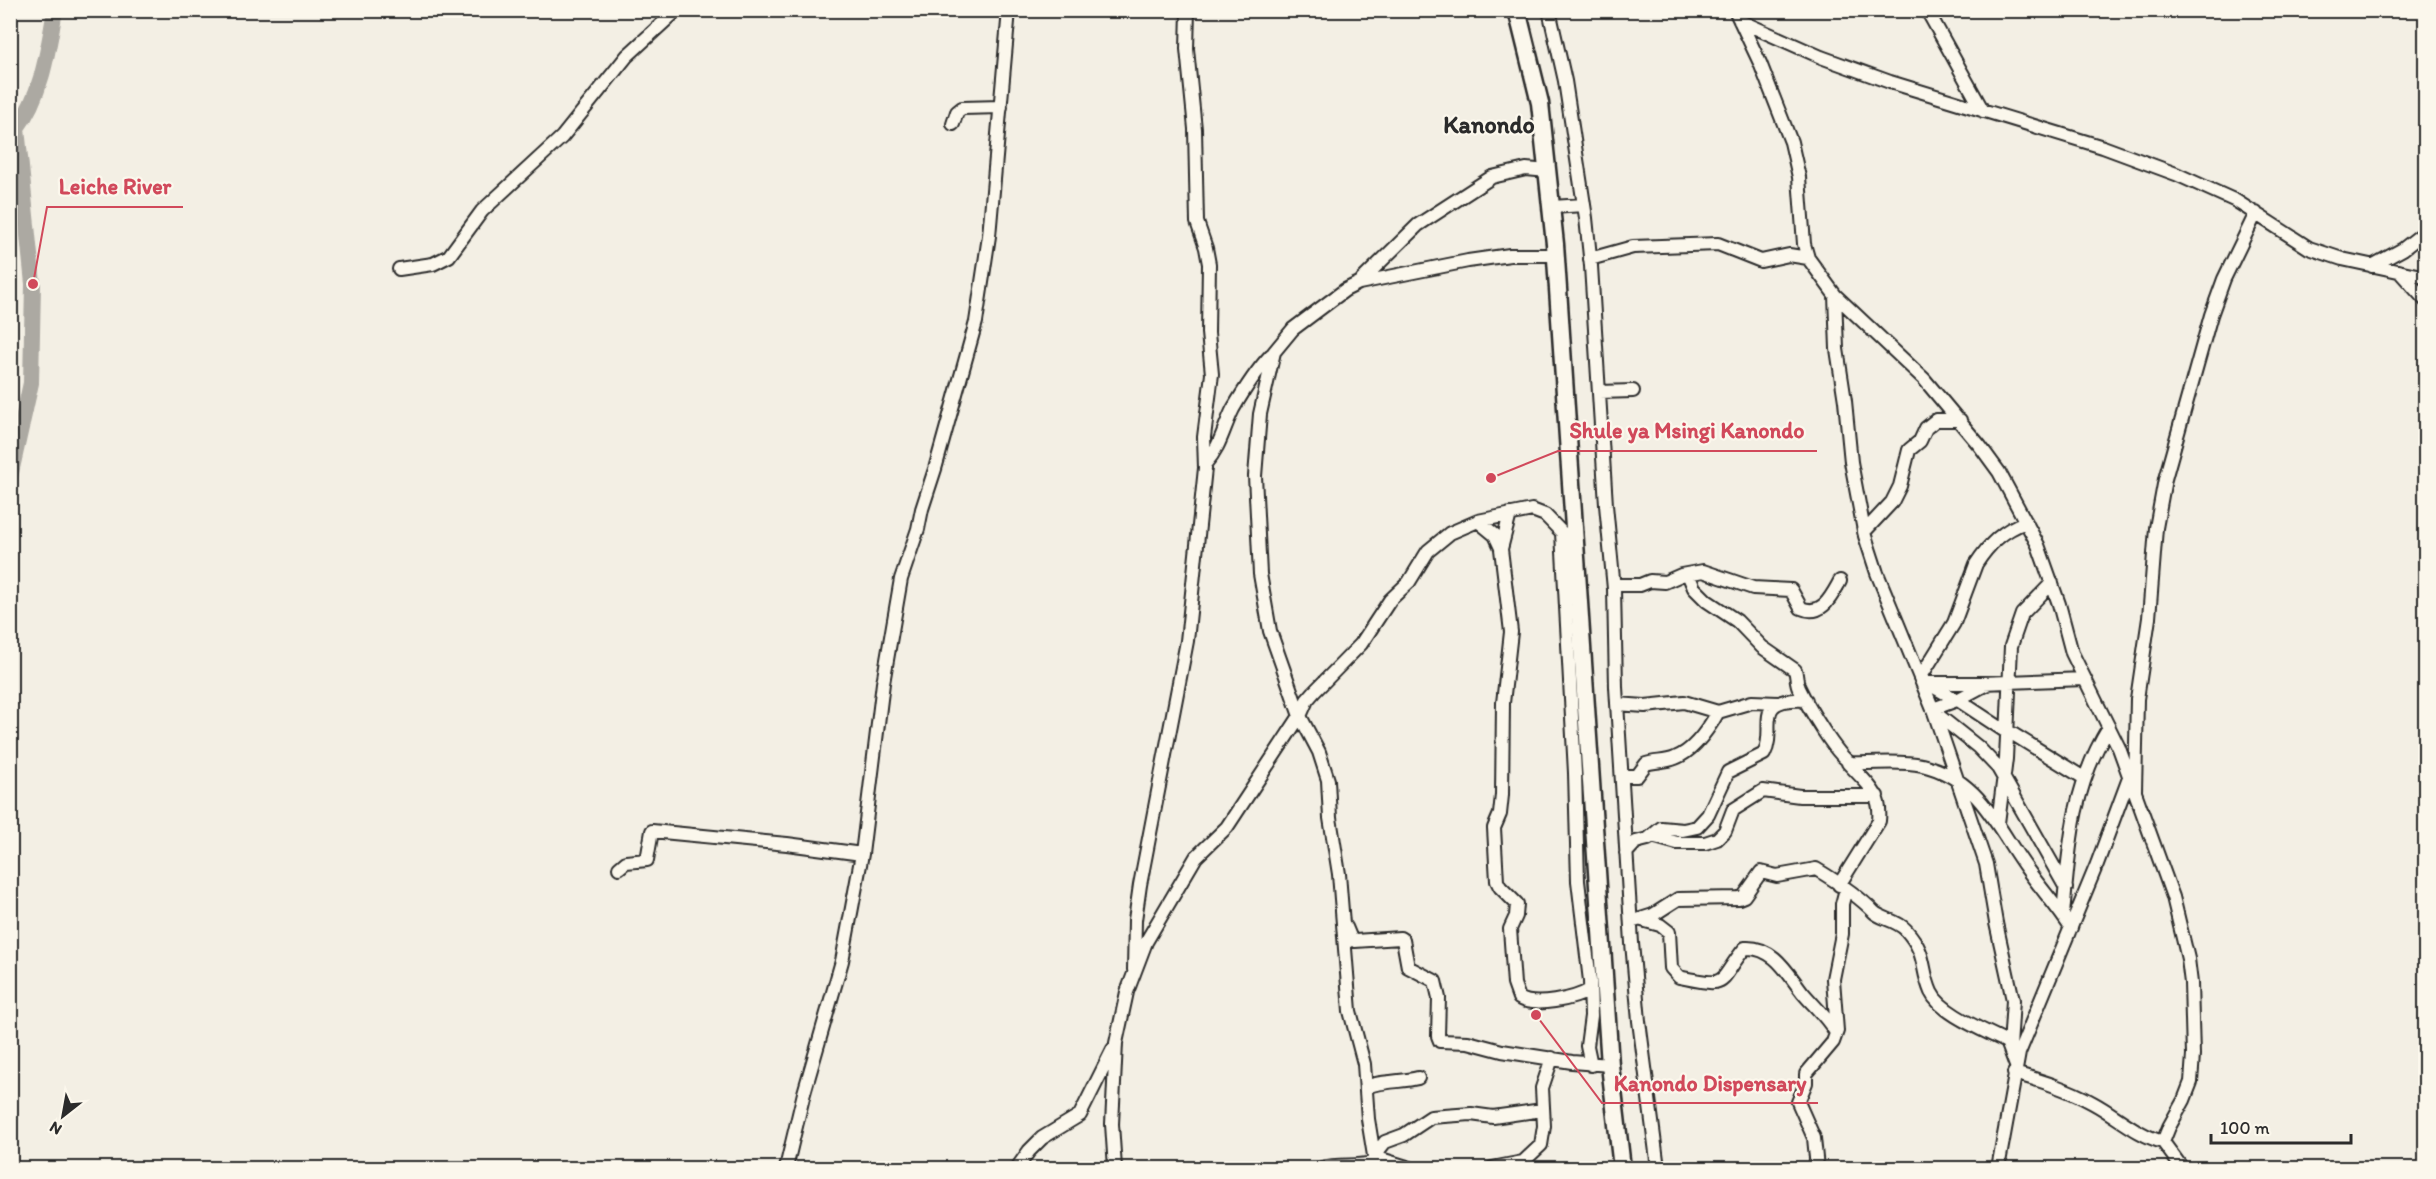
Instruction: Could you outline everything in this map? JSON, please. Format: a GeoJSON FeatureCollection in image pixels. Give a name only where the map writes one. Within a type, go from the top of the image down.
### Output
{"type":"FeatureCollection","features":[{"type":"Feature","properties":{"kind":"highway"},"geometry":{"type":"LineString","coordinates":[[1517,10],[1540,103],[1552,207],[1610,1065],[1622,1168]]}},
{"type":"Feature","properties":{"kind":"street"},"geometry":{"type":"LineString","coordinates":[[399,269],[434,264],[449,256],[482,211],[562,138],[627,56],[677,10]]}},
{"type":"Feature","properties":{"kind":"street"},"geometry":{"type":"LineString","coordinates":[[786,1168],[804,1093],[840,969],[862,854],[883,683],[901,579],[918,529],[976,322],[989,236],[1010,10]]}},
{"type":"Feature","properties":{"kind":"street"},"geometry":{"type":"LineString","coordinates":[[1134,970],[1134,931],[1138,897],[1187,641],[1205,464],[1204,437],[1212,374],[1208,333],[1209,264],[1197,222],[1195,129],[1187,49],[1188,10]]}},
{"type":"Feature","properties":{"kind":"street"},"geometry":{"type":"LineString","coordinates":[[1550,10],[1565,81],[1590,260],[1606,505],[1614,585],[1617,704],[1626,853],[1636,921],[1639,1021],[1658,1168]]}},
{"type":"Feature","properties":{"kind":"street"},"geometry":{"type":"LineString","coordinates":[[1927,10],[1983,111]]}},
{"type":"Feature","properties":{"kind":"street"},"geometry":{"type":"LineString","coordinates":[[1738,16],[1821,57],[1983,111],[2113,150],[2212,189],[2256,213],[2309,248],[2372,266],[2426,277]]}},
{"type":"Feature","properties":{"kind":"street"},"geometry":{"type":"LineString","coordinates":[[1738,16],[1784,123],[1796,159],[1804,244],[1808,258],[1835,295],[1924,379],[1960,420],[1999,472],[2026,522],[2052,583],[2072,653],[2109,727],[2129,778],[2172,897],[2188,959],[2191,983],[2193,1055],[2191,1082],[2163,1142]]}},
{"type":"Feature","properties":{"kind":"street"},"geometry":{"type":"LineString","coordinates":[[953,124],[957,112],[962,108],[1001,107]]}},
{"type":"Feature","properties":{"kind":"street"},"geometry":{"type":"LineString","coordinates":[[1359,283],[1418,225],[1492,177],[1526,169],[1548,171]]}},
{"type":"Feature","properties":{"kind":"street"},"geometry":{"type":"LineString","coordinates":[[1552,207],[1584,205]]}},
{"type":"Feature","properties":{"kind":"street"},"geometry":{"type":"LineString","coordinates":[[2135,795],[2138,699],[2149,618],[2156,534],[2165,479],[2211,315],[2224,279],[2256,213]]}},
{"type":"Feature","properties":{"kind":"street"},"geometry":{"type":"LineString","coordinates":[[2372,266],[2403,249],[2426,231]]}},
{"type":"Feature","properties":{"kind":"street"},"geometry":{"type":"LineString","coordinates":[[1590,260],[1633,247],[1718,244],[1761,261],[1789,255],[1808,258]]}},
{"type":"Feature","properties":{"kind":"street"},"geometry":{"type":"LineString","coordinates":[[1205,464],[1223,438],[1239,399],[1274,351],[1293,328],[1345,290],[1369,279],[1485,259],[1510,255],[1556,255]]}},
{"type":"Feature","properties":{"kind":"street"},"geometry":{"type":"LineString","coordinates":[[2399,271],[2426,301]]}},
{"type":"Feature","properties":{"kind":"street"},"geometry":{"type":"LineString","coordinates":[[1835,295],[1837,349],[1851,462],[1864,532],[1877,573],[1923,681],[1975,828],[1989,875],[1996,923],[2013,1000],[2010,1047],[2015,1070]]}},
{"type":"Feature","properties":{"kind":"street"},"geometry":{"type":"LineString","coordinates":[[1274,351],[1260,414],[1255,476],[1260,574],[1270,631],[1300,716],[1319,752],[1328,780],[1350,1011],[1364,1064],[1375,1161]]}},
{"type":"Feature","properties":{"kind":"street"},"geometry":{"type":"LineString","coordinates":[[1599,392],[1633,391]]}},
{"type":"Feature","properties":{"kind":"street"},"geometry":{"type":"LineString","coordinates":[[1864,532],[1892,502],[1900,486],[1909,450],[1920,441],[1926,428],[1936,420],[1960,420]]}},
{"type":"Feature","properties":{"kind":"street"},"geometry":{"type":"LineString","coordinates":[[1115,1168],[1112,1124],[1116,1043],[1134,970],[1158,918],[1196,857],[1233,819],[1288,731],[1300,716],[1307,700],[1366,638],[1390,600],[1409,582],[1428,551],[1450,533],[1478,521],[1532,510],[1545,515],[1575,546]]}},
{"type":"Feature","properties":{"kind":"street"},"geometry":{"type":"LineString","coordinates":[[1501,549],[1510,514]]}},
{"type":"Feature","properties":{"kind":"street"},"geometry":{"type":"LineString","coordinates":[[1478,521],[1495,535],[1501,549],[1511,632],[1503,703],[1502,795],[1500,814],[1494,828],[1494,839],[1497,881],[1516,904],[1516,916],[1510,929],[1514,984],[1518,998],[1527,1002],[1563,1000],[1590,990]]}},
{"type":"Feature","properties":{"kind":"street"},"geometry":{"type":"LineString","coordinates":[[1923,681],[1950,632],[1982,554],[2004,532],[2026,522]]}},
{"type":"Feature","properties":{"kind":"street"},"geometry":{"type":"LineString","coordinates":[[1562,533],[1575,773],[1578,881],[1590,990],[1591,1016],[1587,1046],[1591,1065]]}},
{"type":"Feature","properties":{"kind":"street"},"geometry":{"type":"LineString","coordinates":[[1614,585],[1640,585],[1650,581],[1665,582],[1688,574],[1708,572],[1753,588],[1791,590],[1801,608],[1808,610],[1821,609],[1825,606],[1840,581]]}},
{"type":"Feature","properties":{"kind":"street"},"geometry":{"type":"LineString","coordinates":[[1688,574],[1694,588],[1707,601],[1737,621],[1767,651],[1790,664],[1795,670],[1797,685],[1836,751],[1880,802],[1879,821],[1843,887],[1842,934],[1833,979],[1837,1035],[1825,1053],[1809,1068],[1806,1083],[1798,1096],[1798,1102],[1814,1138],[1817,1168]]}},
{"type":"Feature","properties":{"kind":"street"},"geometry":{"type":"LineString","coordinates":[[1998,823],[2008,732],[2011,646],[2015,629],[2022,615],[2052,583]]}},
{"type":"Feature","properties":{"kind":"street"},"geometry":{"type":"LineString","coordinates":[[1923,681],[1988,683],[2084,679]]}},
{"type":"Feature","properties":{"kind":"street"},"geometry":{"type":"LineString","coordinates":[[1923,681],[2084,777]]}},
{"type":"Feature","properties":{"kind":"street"},"geometry":{"type":"LineString","coordinates":[[1933,710],[1988,683]]}},
{"type":"Feature","properties":{"kind":"street"},"geometry":{"type":"LineString","coordinates":[[1617,704],[1645,706],[1684,702],[1718,712],[1752,702],[1778,703],[1806,700]]}},
{"type":"Feature","properties":{"kind":"street"},"geometry":{"type":"LineString","coordinates":[[1626,853],[1636,842],[1648,839],[1660,828],[1690,830],[1704,821],[1728,772],[1764,754],[1767,746],[1769,714],[1778,703]]}},
{"type":"Feature","properties":{"kind":"street"},"geometry":{"type":"LineString","coordinates":[[1933,710],[1992,760],[2018,801],[2066,888]]}},
{"type":"Feature","properties":{"kind":"street"},"geometry":{"type":"LineString","coordinates":[[1622,776],[1637,776],[1646,764],[1675,758],[1682,754],[1709,728],[1718,712]]}},
{"type":"Feature","properties":{"kind":"street"},"geometry":{"type":"LineString","coordinates":[[2063,915],[2073,819],[2084,777],[2097,746],[2109,727]]}},
{"type":"Feature","properties":{"kind":"street"},"geometry":{"type":"LineString","coordinates":[[1848,763],[1922,765],[1956,778],[1980,799],[2026,868],[2072,928]]}},
{"type":"Feature","properties":{"kind":"street"},"geometry":{"type":"LineString","coordinates":[[1998,1168],[2015,1070],[2030,1025],[2072,928],[2129,778]]}},
{"type":"Feature","properties":{"kind":"street"},"geometry":{"type":"LineString","coordinates":[[1652,836],[1677,843],[1705,843],[1717,839],[1725,831],[1732,810],[1763,791],[1800,796],[1877,796]]}},
{"type":"Feature","properties":{"kind":"street"},"geometry":{"type":"LineString","coordinates":[[619,868],[626,862],[647,860],[652,831],[862,854]]}},
{"type":"Feature","properties":{"kind":"street"},"geometry":{"type":"LineString","coordinates":[[1636,921],[1653,915],[1678,899],[1739,898],[1744,896],[1761,872],[1777,876],[1816,869],[1866,901],[1875,912],[1897,922],[1918,946],[1925,963],[1930,990],[1935,998],[1952,1012],[2007,1042],[2010,1047]]}},
{"type":"Feature","properties":{"kind":"street"},"geometry":{"type":"LineString","coordinates":[[1343,920],[1351,939],[1355,941],[1397,938],[1403,940],[1408,968],[1432,978],[1437,985],[1440,1041],[1477,1043],[1502,1051],[1591,1065],[1610,1065]]}},
{"type":"Feature","properties":{"kind":"street"},"geometry":{"type":"LineString","coordinates":[[1636,921],[1660,925],[1669,932],[1671,968],[1679,977],[1718,983],[1724,980],[1745,948],[1754,948],[1768,954],[1791,974],[1801,991],[1832,1026],[1837,1035]]}},
{"type":"Feature","properties":{"kind":"street"},"geometry":{"type":"LineString","coordinates":[[1017,1168],[1042,1138],[1080,1115],[1116,1043]]}},
{"type":"Feature","properties":{"kind":"street"},"geometry":{"type":"LineString","coordinates":[[1492,1168],[1523,1162],[1538,1149],[1543,1134],[1543,1083],[1552,1058]]}},
{"type":"Feature","properties":{"kind":"street"},"geometry":{"type":"LineString","coordinates":[[2015,1070],[2063,1087],[2096,1104],[2134,1129],[2163,1142],[2182,1168]]}},
{"type":"Feature","properties":{"kind":"street"},"geometry":{"type":"LineString","coordinates":[[1366,1088],[1373,1083],[1401,1083],[1418,1078]]}},
{"type":"Feature","properties":{"kind":"street"},"geometry":{"type":"LineString","coordinates":[[1375,1161],[1385,1142],[1404,1135],[1431,1117],[1471,1114],[1493,1117],[1542,1110]]}},
{"type":"Feature","properties":{"kind":"street"},"geometry":{"type":"LineString","coordinates":[[1322,1168],[1337,1165],[1362,1166],[1384,1160],[1410,1168]]}},
{"type":"Feature","properties":{"kind":"waterway"},"geometry":{"type":"LineString","coordinates":[[10,477],[31,383],[33,284],[17,128],[26,115],[43,72],[55,10]]}},
{"type":"Feature","properties":{"kind":"place","name":"Leiche River"},"geometry":{"type":"Point","coordinates":[33,284]}},
{"type":"Feature","properties":{"kind":"place","name":"Shule ya Msingi Kanondo"},"geometry":{"type":"Point","coordinates":[1491,478]}},
{"type":"Feature","properties":{"kind":"place","name":"Kanondo Dispensary"},"geometry":{"type":"Point","coordinates":[1536,1015]}},
{"type":"Feature","properties":{"kind":"district","name":"Kanondo"},"geometry":{"type":"Point","coordinates":[1489,125]}}]}
